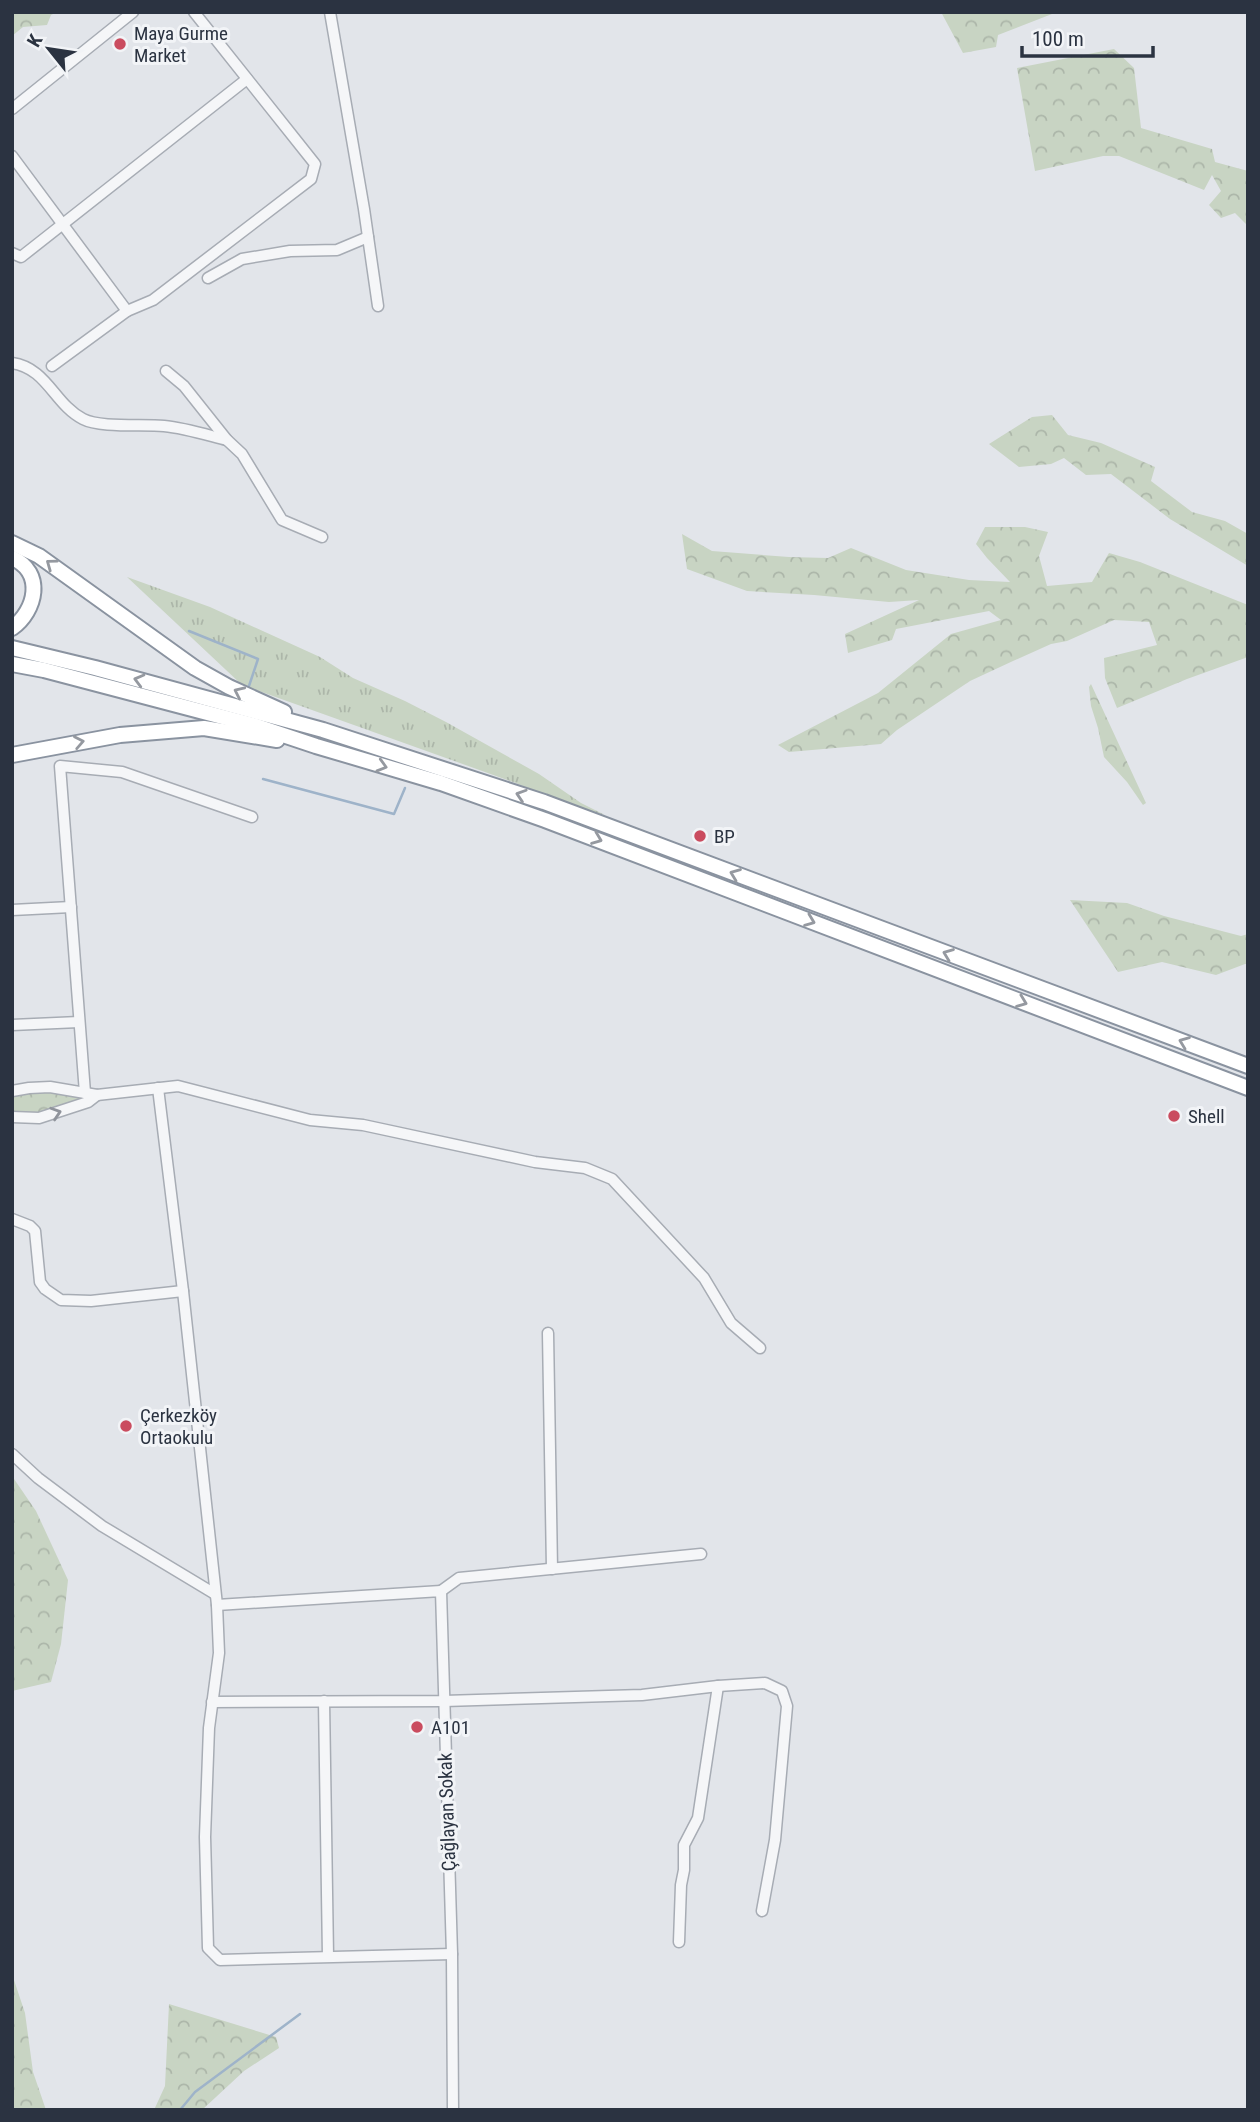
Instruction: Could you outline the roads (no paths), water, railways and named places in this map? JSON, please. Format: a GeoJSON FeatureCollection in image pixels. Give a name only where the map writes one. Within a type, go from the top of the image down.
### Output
{"type":"FeatureCollection","features":[{"type":"Feature","properties":{"kind":"highway"},"geometry":{"type":"LineString","coordinates":[[12,543],[39,556],[195,668],[229,687],[323,730]]}},
{"type":"Feature","properties":{"kind":"highway"},"geometry":{"type":"LineString","coordinates":[[12,558],[20,562],[29,574],[34,590],[31,606],[24,619],[12,628]]}},
{"type":"Feature","properties":{"kind":"highway"},"geometry":{"type":"LineString","coordinates":[[12,648],[323,730],[544,803],[1248,1066]]}},
{"type":"Feature","properties":{"kind":"highway"},"geometry":{"type":"LineString","coordinates":[[12,664],[253,725],[440,783],[545,820],[1248,1088]]}},
{"type":"Feature","properties":{"kind":"highway"},"geometry":{"type":"LineString","coordinates":[[12,755],[120,735],[204,728],[316,746]]}},
{"type":"Feature","properties":{"kind":"street"},"geometry":{"type":"LineString","coordinates":[[12,109],[134,12]]}},
{"type":"Feature","properties":{"kind":"street"},"geometry":{"type":"LineString","coordinates":[[52,366],[127,311],[153,300],[311,178],[315,164],[194,12]]}},
{"type":"Feature","properties":{"kind":"street"},"geometry":{"type":"LineString","coordinates":[[330,12],[378,306]]}},
{"type":"Feature","properties":{"kind":"street"},"geometry":{"type":"LineString","coordinates":[[12,253],[21,257],[247,79]]}},
{"type":"Feature","properties":{"kind":"street"},"geometry":{"type":"LineString","coordinates":[[12,156],[127,311]]}},
{"type":"Feature","properties":{"kind":"street"},"geometry":{"type":"LineString","coordinates":[[208,278],[242,258],[290,251],[337,250],[368,237]]}},
{"type":"Feature","properties":{"kind":"street"},"geometry":{"type":"LineString","coordinates":[[12,363],[26,365],[42,378],[71,411],[85,420],[166,426],[227,440]]}},
{"type":"Feature","properties":{"kind":"street"},"geometry":{"type":"LineString","coordinates":[[166,370],[184,386],[227,440],[242,454],[282,520],[322,537]]}},
{"type":"Feature","properties":{"kind":"street"},"geometry":{"type":"LineString","coordinates":[[85,1093],[60,766],[122,772],[251,817]]}},
{"type":"Feature","properties":{"kind":"street"},"geometry":{"type":"LineString","coordinates":[[12,910],[71,907]]}},
{"type":"Feature","properties":{"kind":"street"},"geometry":{"type":"LineString","coordinates":[[12,1025],[79,1022]]}},
{"type":"Feature","properties":{"kind":"street"},"geometry":{"type":"LineString","coordinates":[[12,1091],[50,1087],[97,1095],[178,1086],[310,1120],[363,1125],[535,1162],[585,1168],[612,1179],[704,1279],[730,1323],[760,1348]]}},
{"type":"Feature","properties":{"kind":"street"},"geometry":{"type":"LineString","coordinates":[[158,1088],[208,1478],[217,1605],[219,1653],[209,1728],[205,1837],[208,1948],[220,1959],[452,1954]]}},
{"type":"Feature","properties":{"kind":"street"},"geometry":{"type":"LineString","coordinates":[[12,1117],[39,1118],[88,1102],[97,1095]]}},
{"type":"Feature","properties":{"kind":"street"},"geometry":{"type":"LineString","coordinates":[[12,1219],[30,1226],[35,1231],[40,1282],[61,1300],[91,1301],[183,1291]]}},
{"type":"Feature","properties":{"kind":"street"},"geometry":{"type":"LineString","coordinates":[[548,1333],[552,1569]]}},
{"type":"Feature","properties":{"kind":"street"},"geometry":{"type":"LineString","coordinates":[[12,1454],[38,1478],[102,1527],[215,1594]]}},
{"type":"Feature","properties":{"kind":"street"},"geometry":{"type":"LineString","coordinates":[[217,1605],[441,1591],[459,1578],[701,1555]]}},
{"type":"Feature","properties":{"kind":"street","name":"Çağlayan Sokak"},"geometry":{"type":"LineString","coordinates":[[441,1591],[452,1954],[453,2110]]}},
{"type":"Feature","properties":{"kind":"street"},"geometry":{"type":"LineString","coordinates":[[212,1702],[444,1701],[642,1695],[718,1686],[765,1684],[782,1691],[787,1706],[775,1840],[762,1911]]}},
{"type":"Feature","properties":{"kind":"street"},"geometry":{"type":"LineString","coordinates":[[679,1942],[684,1845],[698,1818],[718,1686]]}},
{"type":"Feature","properties":{"kind":"street"},"geometry":{"type":"LineString","coordinates":[[324,1702],[328,1956]]}},
{"type":"Feature","properties":{"kind":"waterway"},"geometry":{"type":"LineString","coordinates":[[189,631],[258,659],[248,689]]}},
{"type":"Feature","properties":{"kind":"waterway"},"geometry":{"type":"LineString","coordinates":[[263,779],[394,814],[405,788]]}},
{"type":"Feature","properties":{"kind":"waterway"},"geometry":{"type":"LineString","coordinates":[[180,2110],[195,2092],[300,2014]]}},
{"type":"Feature","properties":{"kind":"place","name":"Maya Gurme Market"},"geometry":{"type":"Point","coordinates":[120,44]}},
{"type":"Feature","properties":{"kind":"place","name":"BP"},"geometry":{"type":"Point","coordinates":[700,836]}},
{"type":"Feature","properties":{"kind":"place","name":"Shell"},"geometry":{"type":"Point","coordinates":[1174,1116]}},
{"type":"Feature","properties":{"kind":"place","name":"Çerkezköy Ortaokulu"},"geometry":{"type":"Point","coordinates":[126,1426]}},
{"type":"Feature","properties":{"kind":"place","name":"A101"},"geometry":{"type":"Point","coordinates":[417,1727]}}]}
